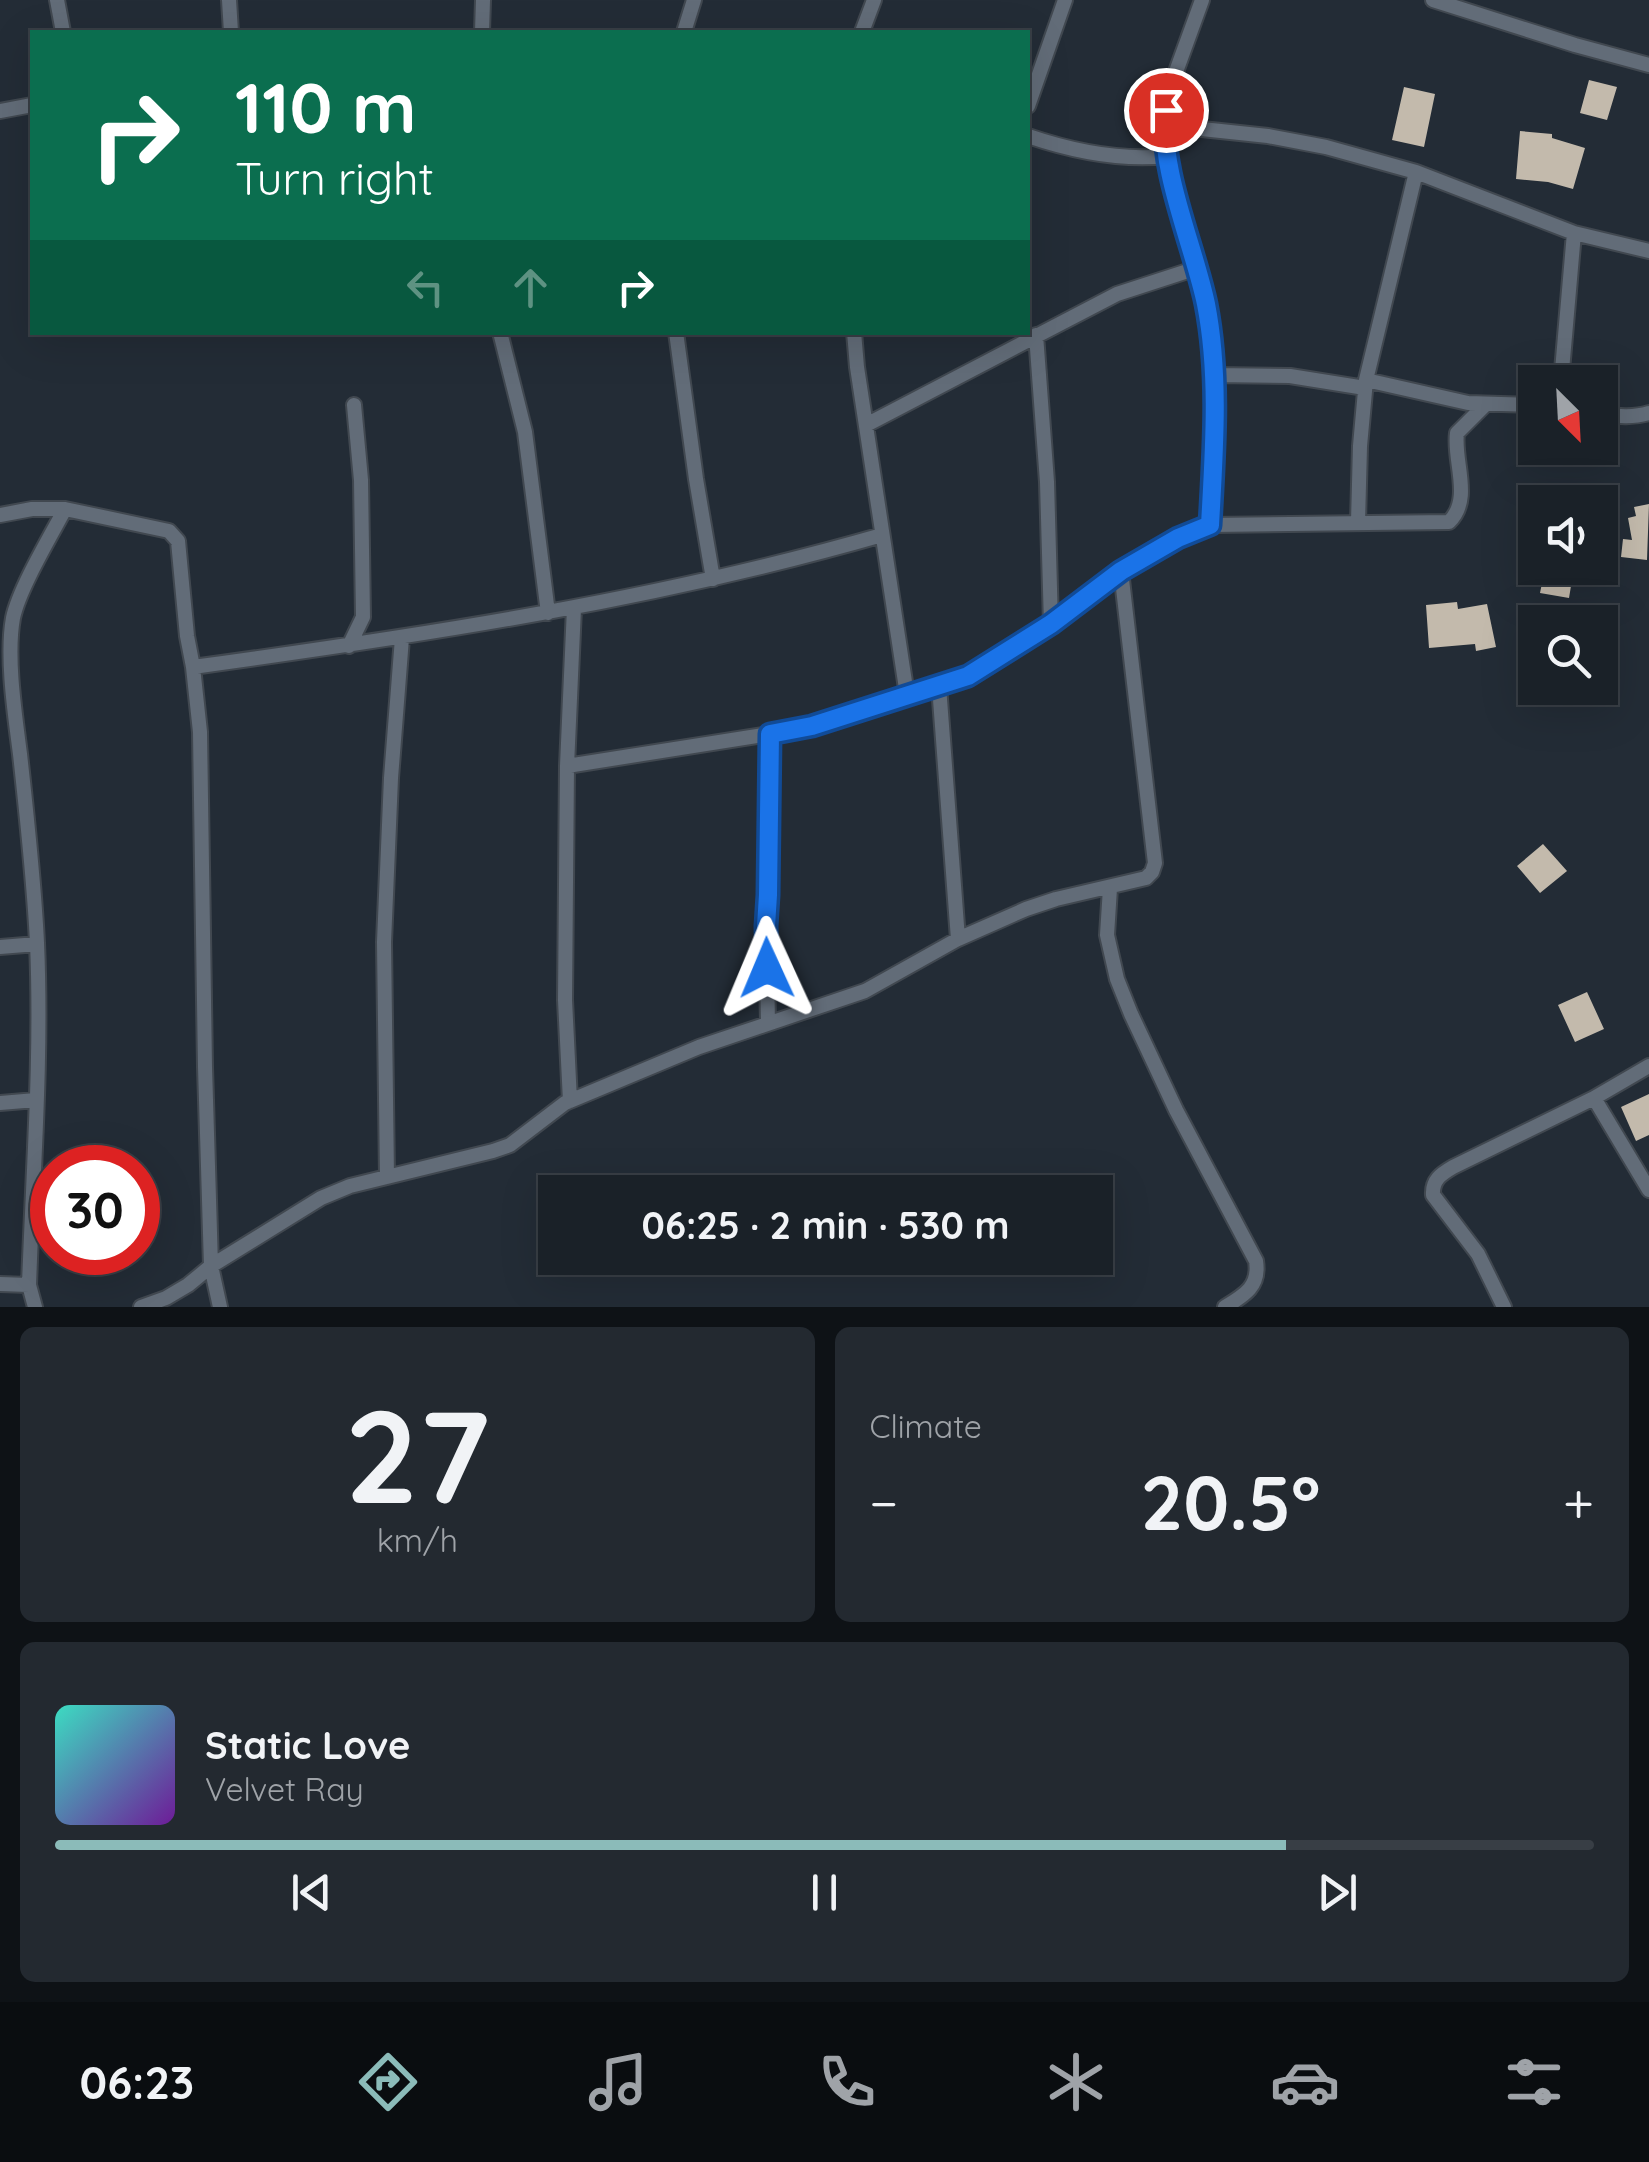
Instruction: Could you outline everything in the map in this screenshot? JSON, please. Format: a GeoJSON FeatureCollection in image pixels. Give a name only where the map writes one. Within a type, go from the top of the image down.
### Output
{"type":"FeatureCollection","features":[{"type":"Feature","properties":{"kind":"street"},"geometry":{"type":"LineString","coordinates":[[57,0],[63,30]]}},
{"type":"Feature","properties":{"kind":"street"},"geometry":{"type":"LineString","coordinates":[[229,0],[231,30]]}},
{"type":"Feature","properties":{"kind":"street"},"geometry":{"type":"LineString","coordinates":[[482,30],[484,0]]}},
{"type":"Feature","properties":{"kind":"street"},"geometry":{"type":"LineString","coordinates":[[685,30],[694,0]]}},
{"type":"Feature","properties":{"kind":"street"},"geometry":{"type":"LineString","coordinates":[[863,30],[874,0]]}},
{"type":"Feature","properties":{"kind":"street"},"geometry":{"type":"LineString","coordinates":[[1030,100],[1065,0]]}},
{"type":"Feature","properties":{"kind":"street"},"geometry":{"type":"LineString","coordinates":[[1202,0],[1169,91],[1164,124],[1167,156],[1210,326],[1214,375],[1210,525]]}},
{"type":"Feature","properties":{"kind":"street"},"geometry":{"type":"LineString","coordinates":[[1434,0],[1649,65]]}},
{"type":"Feature","properties":{"kind":"street"},"geometry":{"type":"LineString","coordinates":[[0,111],[30,105]]}},
{"type":"Feature","properties":{"kind":"street"},"geometry":{"type":"LineString","coordinates":[[1164,124],[1326,146],[1416,172],[1574,234],[1649,251]]}},
{"type":"Feature","properties":{"kind":"street"},"geometry":{"type":"LineString","coordinates":[[1030,137],[1062,148],[1128,158],[1167,156]]}},
{"type":"Feature","properties":{"kind":"street"},"geometry":{"type":"LineString","coordinates":[[1358,522],[1366,384],[1416,172]]}},
{"type":"Feature","properties":{"kind":"street"},"geometry":{"type":"LineString","coordinates":[[1563,365],[1574,234]]}},
{"type":"Feature","properties":{"kind":"street"},"geometry":{"type":"LineString","coordinates":[[866,425],[1116,294],[1198,268]]}},
{"type":"Feature","properties":{"kind":"street"},"geometry":{"type":"LineString","coordinates":[[501,335],[525,432],[548,614]]}},
{"type":"Feature","properties":{"kind":"street"},"geometry":{"type":"LineString","coordinates":[[676,335],[712,579]]}},
{"type":"Feature","properties":{"kind":"street"},"geometry":{"type":"LineString","coordinates":[[854,335],[907,694]]}},
{"type":"Feature","properties":{"kind":"street"},"geometry":{"type":"LineString","coordinates":[[1036,336],[1047,482],[1051,624]]}},
{"type":"Feature","properties":{"kind":"street"},"geometry":{"type":"LineString","coordinates":[[1214,375],[1290,376],[1366,384],[1485,405],[1518,405]]}},
{"type":"Feature","properties":{"kind":"street"},"geometry":{"type":"LineString","coordinates":[[349,646],[363,617],[361,480],[354,405]]}},
{"type":"Feature","properties":{"kind":"street"},"geometry":{"type":"LineString","coordinates":[[568,766],[812,726],[968,676],[1051,624],[1121,571],[1178,538],[1210,525],[1449,522],[1455,516],[1460,497],[1457,433],[1485,405]]}},
{"type":"Feature","properties":{"kind":"street"},"geometry":{"type":"LineString","coordinates":[[1618,416],[1649,413]]}},
{"type":"Feature","properties":{"kind":"street"},"geometry":{"type":"LineString","coordinates":[[35,1307],[29,1285],[37,944],[6,629],[64,508]]}},
{"type":"Feature","properties":{"kind":"street"},"geometry":{"type":"LineString","coordinates":[[0,515],[64,508],[173,534],[178,540],[187,636],[194,667],[201,769],[211,1266],[220,1307]]}},
{"type":"Feature","properties":{"kind":"street"},"geometry":{"type":"LineString","coordinates":[[194,667],[548,614],[712,579],[882,535]]}},
{"type":"Feature","properties":{"kind":"street"},"geometry":{"type":"LineString","coordinates":[[141,1307],[188,1285],[211,1266],[320,1198],[350,1186],[493,1152],[510,1145],[570,1101],[699,1047],[866,992],[958,939],[1026,909],[1146,878],[1155,863],[1121,571]]}},
{"type":"Feature","properties":{"kind":"street"},"geometry":{"type":"LineString","coordinates":[[570,1101],[565,1000],[574,608]]}},
{"type":"Feature","properties":{"kind":"street"},"geometry":{"type":"LineString","coordinates":[[363,617],[378,642]]}},
{"type":"Feature","properties":{"kind":"street"},"geometry":{"type":"LineString","coordinates":[[387,1177],[384,942],[402,638]]}},
{"type":"Feature","properties":{"kind":"street"},"geometry":{"type":"LineString","coordinates":[[939,686],[958,939]]}},
{"type":"Feature","properties":{"kind":"street"},"geometry":{"type":"LineString","coordinates":[[768,1022],[770,734]]}},
{"type":"Feature","properties":{"kind":"street"},"geometry":{"type":"LineString","coordinates":[[1110,888],[1108,935],[1124,997],[1176,1110],[1256,1261],[1258,1272],[1251,1288],[1226,1307]]}},
{"type":"Feature","properties":{"kind":"street"},"geometry":{"type":"LineString","coordinates":[[0,947],[37,944]]}},
{"type":"Feature","properties":{"kind":"street"},"geometry":{"type":"LineString","coordinates":[[1504,1307],[1478,1254],[1433,1194],[1432,1186],[1438,1176],[1649,1066]]}},
{"type":"Feature","properties":{"kind":"street"},"geometry":{"type":"LineString","coordinates":[[1594,1098],[1649,1190]]}},
{"type":"Feature","properties":{"kind":"street"},"geometry":{"type":"LineString","coordinates":[[0,1104],[36,1100]]}},
{"type":"Feature","properties":{"kind":"street"},"geometry":{"type":"LineString","coordinates":[[0,1284],[29,1285]]}},
{"type":"Feature","properties":{"kind":"building"},"geometry":{"type":"Polygon","coordinates":[[[1589,80],[1617,87],[1607,120],[1580,113],[1589,80]]]}},
{"type":"Feature","properties":{"kind":"building"},"geometry":{"type":"Polygon","coordinates":[[[1404,87],[1435,94],[1424,147],[1392,140],[1404,87]]]}},
{"type":"Feature","properties":{"kind":"building"},"geometry":{"type":"Polygon","coordinates":[[[1520,131],[1552,134],[1552,138],[1585,148],[1573,189],[1516,179],[1520,131]]]}},
{"type":"Feature","properties":{"kind":"building"},"geometry":{"type":"Polygon","coordinates":[[[1649,504],[1647,560],[1621,557],[1623,539],[1632,540],[1628,518],[1636,516],[1634,507],[1649,504]]]}},
{"type":"Feature","properties":{"kind":"building"},"geometry":{"type":"Polygon","coordinates":[[[1542,585],[1571,585],[1569,598],[1540,593],[1542,585]]]}},
{"type":"Feature","properties":{"kind":"building"},"geometry":{"type":"Polygon","coordinates":[[[1457,602],[1458,609],[1487,604],[1496,647],[1476,651],[1475,644],[1429,648],[1426,605],[1457,602]]]}},
{"type":"Feature","properties":{"kind":"building"},"geometry":{"type":"Polygon","coordinates":[[[1543,844],[1567,871],[1540,893],[1517,866],[1543,844]]]}},
{"type":"Feature","properties":{"kind":"building"},"geometry":{"type":"Polygon","coordinates":[[[1587,992],[1604,1029],[1575,1042],[1558,1005],[1587,992]]]}},
{"type":"Feature","properties":{"kind":"building"},"geometry":{"type":"Polygon","coordinates":[[[1649,1094],[1649,1135],[1636,1141],[1621,1107],[1649,1094]]]}},
{"type":"Feature","properties":{"kind":"route"},"geometry":{"type":"LineString","coordinates":[[767,968],[770,734],[812,726],[968,676],[1051,624],[1121,571],[1178,538],[1210,525],[1214,375],[1210,326],[1167,156],[1166,110]]}}]}
